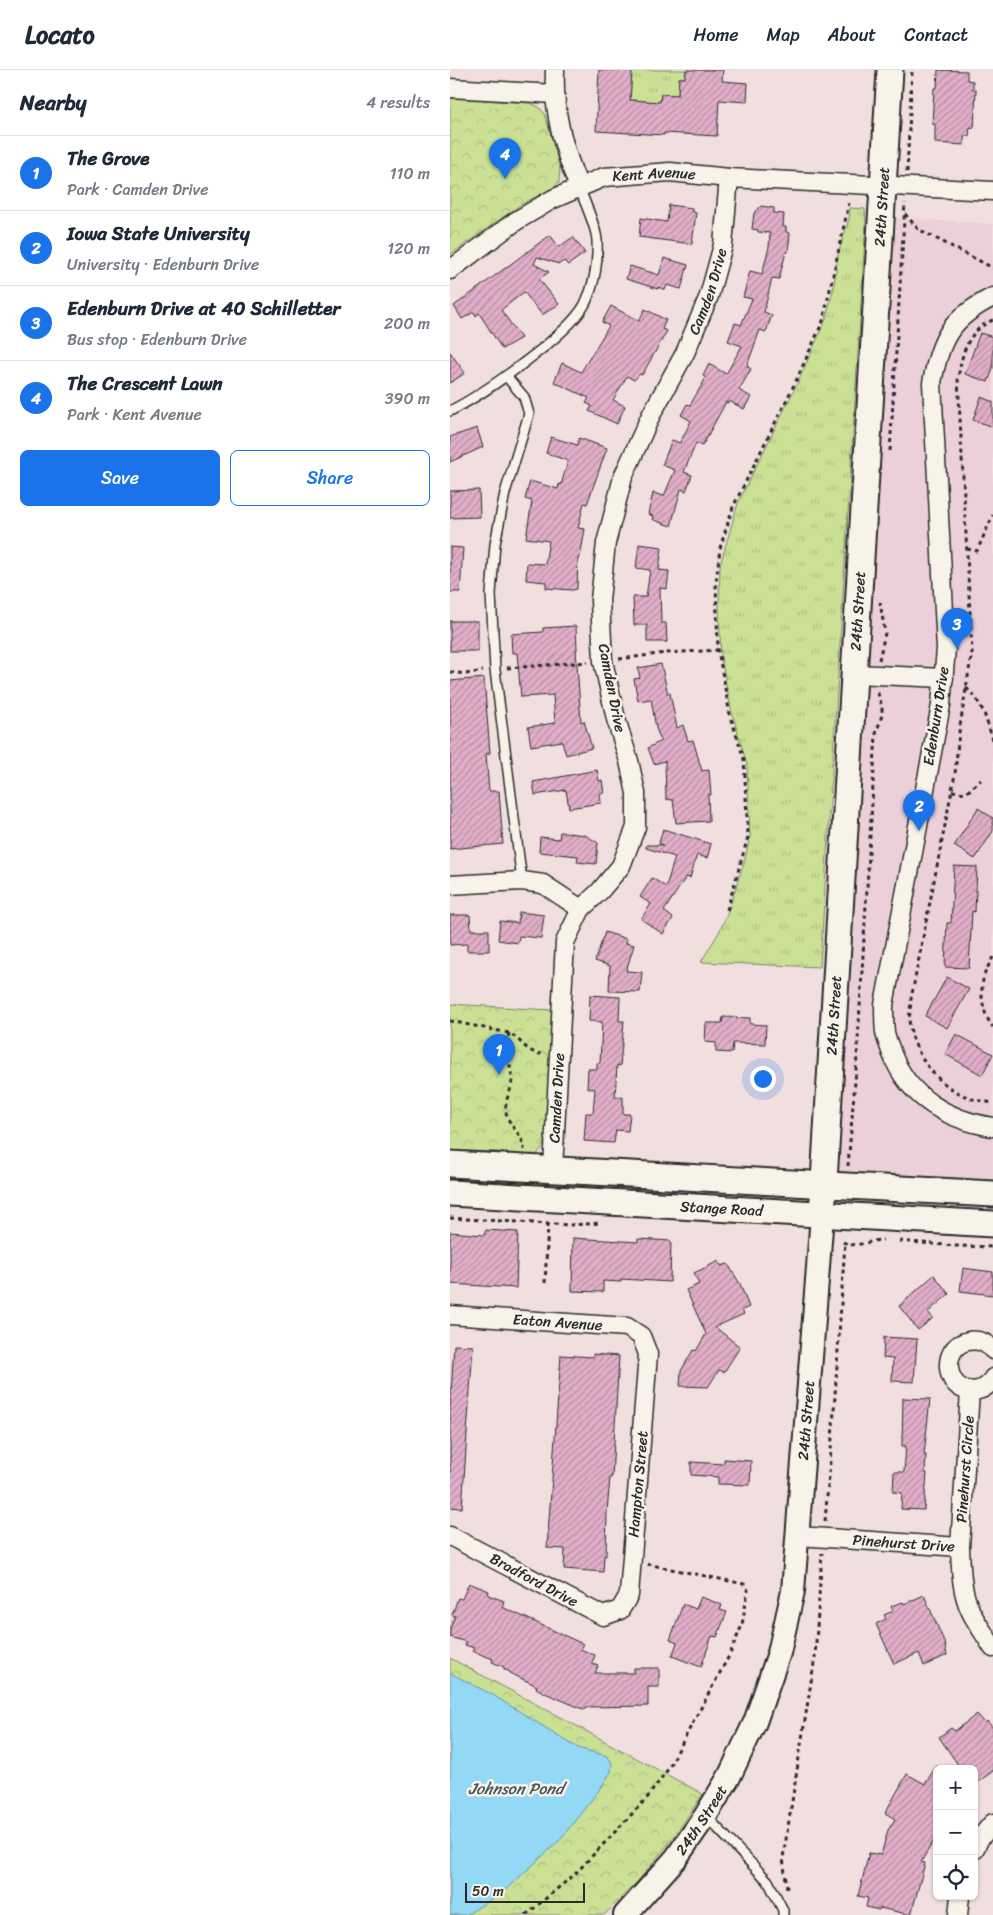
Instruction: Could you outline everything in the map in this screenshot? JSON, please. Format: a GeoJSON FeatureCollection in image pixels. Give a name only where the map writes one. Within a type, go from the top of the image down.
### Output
{"type":"FeatureCollection","features":[{"type":"Feature","properties":{"kind":"main road","name":"24th Street"},"geometry":{"type":"LineString","coordinates":[[822,1215],[890,70]]}},
{"type":"Feature","properties":{"kind":"main road","name":"Stange Road"},"geometry":{"type":"LineString","coordinates":[[450,1164],[993,1194]]}},
{"type":"Feature","properties":{"kind":"main road","name":"Stange Road"},"geometry":{"type":"LineString","coordinates":[[450,1193],[993,1224]]}},
{"type":"Feature","properties":{"kind":"street"},"geometry":{"type":"LineString","coordinates":[[555,70],[558,122],[567,157],[579,187]]}},
{"type":"Feature","properties":{"kind":"street"},"geometry":{"type":"LineString","coordinates":[[450,88],[555,94]]}},
{"type":"Feature","properties":{"kind":"street","name":"Kent Avenue"},"geometry":{"type":"LineString","coordinates":[[450,270],[516,221],[553,198],[604,177],[661,172],[729,178],[993,191]]}},
{"type":"Feature","properties":{"kind":"street","name":"Camden Drive"},"geometry":{"type":"LineString","coordinates":[[553,1169],[565,942],[581,909],[600,891],[621,866],[636,827],[636,793],[616,719],[604,661],[600,600],[606,543],[623,477],[651,415],[685,353],[709,296],[723,246],[729,178]]}},
{"type":"Feature","properties":{"kind":"street","name":"Edenburn Drive"},"geometry":{"type":"LineString","coordinates":[[993,297],[970,310],[951,328],[937,354],[932,383],[946,649],[944,678],[941,705],[884,1004],[885,1033],[896,1064],[908,1083],[924,1100],[948,1115],[971,1124],[993,1127]]}},
{"type":"Feature","properties":{"kind":"street"},"geometry":{"type":"LineString","coordinates":[[854,674],[944,678]]}},
{"type":"Feature","properties":{"kind":"street"},"geometry":{"type":"LineString","coordinates":[[450,885],[522,880],[543,884],[581,909]]}},
{"type":"Feature","properties":{"kind":"street","name":"24th Street"},"geometry":{"type":"LineString","coordinates":[[625,1915],[676,1858],[706,1815],[729,1777],[755,1722],[779,1653],[793,1591],[822,1215]]}},
{"type":"Feature","properties":{"kind":"street","name":"Eaton Avenue"},"geometry":{"type":"LineString","coordinates":[[450,1315],[627,1327],[642,1336],[648,1354]]}},
{"type":"Feature","properties":{"kind":"street"},"geometry":{"type":"LineString","coordinates":[[993,1350],[987,1344],[976,1340],[960,1345],[956,1347],[951,1355],[948,1369],[952,1379],[959,1387],[970,1391],[982,1389],[993,1378]]}},
{"type":"Feature","properties":{"kind":"street","name":"Hampton Street"},"geometry":{"type":"LineString","coordinates":[[620,1610],[629,1595],[648,1354]]}},
{"type":"Feature","properties":{"kind":"street","name":"Pinehurst Circle"},"geometry":{"type":"LineString","coordinates":[[960,1547],[970,1391]]}},
{"type":"Feature","properties":{"kind":"street","name":"Bradford Drive"},"geometry":{"type":"LineString","coordinates":[[450,1536],[603,1616],[620,1610]]}},
{"type":"Feature","properties":{"kind":"street","name":"Pinehurst Drive"},"geometry":{"type":"LineString","coordinates":[[798,1536],[960,1547],[963,1587],[970,1610],[993,1648]]}},
{"type":"Feature","properties":{"kind":"street"},"geometry":{"type":"LineString","coordinates":[[978,1842],[993,1823]]}},
{"type":"Feature","properties":{"kind":"street"},"geometry":{"type":"LineString","coordinates":[[958,1915],[960,1900]]}},
{"type":"Feature","properties":{"kind":"lane"},"geometry":{"type":"LineString","coordinates":[[450,411],[506,376],[563,331],[584,306],[596,278],[597,239],[579,187]]}},
{"type":"Feature","properties":{"kind":"lane"},"geometry":{"type":"LineString","coordinates":[[506,376],[524,397],[529,414],[505,493],[495,544],[491,594],[495,670],[522,880]]}},
{"type":"Feature","properties":{"kind":"lane"},"geometry":{"type":"LineString","coordinates":[[706,1815],[768,1881],[783,1910],[782,1915]]}},
{"type":"Feature","properties":{"kind":"path"},"geometry":{"type":"LineString","coordinates":[[907,171],[912,70]]}},
{"type":"Feature","properties":{"kind":"path"},"geometry":{"type":"LineString","coordinates":[[727,910],[748,837],[748,812],[744,759],[730,715],[718,650],[716,583],[720,548],[733,507],[796,381],[823,320],[849,203]]}},
{"type":"Feature","properties":{"kind":"path"},"geometry":{"type":"LineString","coordinates":[[889,457],[905,208]]}},
{"type":"Feature","properties":{"kind":"path"},"geometry":{"type":"LineString","coordinates":[[905,213],[918,228],[993,268]]}},
{"type":"Feature","properties":{"kind":"path"},"geometry":{"type":"LineString","coordinates":[[967,549],[977,551],[993,515]]}},
{"type":"Feature","properties":{"kind":"path"},"geometry":{"type":"LineString","coordinates":[[877,663],[885,633],[880,593]]}},
{"type":"Feature","properties":{"kind":"path"},"geometry":{"type":"LineString","coordinates":[[450,672],[466,674],[667,653],[718,650]]}},
{"type":"Feature","properties":{"kind":"path"},"geometry":{"type":"LineString","coordinates":[[966,688],[985,711],[993,740]]}},
{"type":"Feature","properties":{"kind":"path"},"geometry":{"type":"LineString","coordinates":[[849,1152],[857,1057],[876,734],[882,715],[882,707],[876,690]]}},
{"type":"Feature","properties":{"kind":"path"},"geometry":{"type":"LineString","coordinates":[[952,791],[966,793],[981,780]]}},
{"type":"Feature","properties":{"kind":"path"},"geometry":{"type":"LineString","coordinates":[[993,957],[983,980],[983,1002],[987,1020],[993,1027]]}},
{"type":"Feature","properties":{"kind":"path"},"geometry":{"type":"LineString","coordinates":[[450,1021],[509,1033],[516,1036],[527,1049],[541,1054]]}},
{"type":"Feature","properties":{"kind":"path"},"geometry":{"type":"LineString","coordinates":[[509,1033],[506,1050],[512,1078],[505,1105],[510,1123],[523,1141],[524,1150]]}},
{"type":"Feature","properties":{"kind":"path"},"geometry":{"type":"LineString","coordinates":[[450,1218],[569,1225],[607,1223]]}},
{"type":"Feature","properties":{"kind":"path"},"geometry":{"type":"LineString","coordinates":[[545,1283],[548,1224]]}},
{"type":"Feature","properties":{"kind":"path"},"geometry":{"type":"LineString","coordinates":[[787,1894],[782,1858],[815,1657],[833,1426],[843,1242],[856,1245],[873,1240],[888,1240]]}},
{"type":"Feature","properties":{"kind":"path"},"geometry":{"type":"LineString","coordinates":[[898,1241],[993,1247]]}},
{"type":"Feature","properties":{"kind":"path"},"geometry":{"type":"LineString","coordinates":[[526,1915],[576,1873],[647,1798],[668,1770],[711,1693],[742,1625],[748,1590],[744,1584],[632,1560]]}},
{"type":"Feature","properties":{"kind":"shaded area"},"geometry":{"type":"Polygon","coordinates":[[[883,217],[993,224],[993,1194],[824,1185],[883,217]]]}},
{"type":"Feature","properties":{"kind":"green space"},"geometry":{"type":"Polygon","coordinates":[[[632,70],[686,70],[685,78],[679,78],[678,95],[661,94],[660,102],[630,100],[632,70]]]}},
{"type":"Feature","properties":{"kind":"green space"},"geometry":{"type":"Polygon","coordinates":[[[450,98],[529,103],[539,107],[545,114],[560,168],[559,182],[555,187],[520,205],[450,255],[450,98]]]}},
{"type":"Feature","properties":{"kind":"green space"},"geometry":{"type":"Polygon","coordinates":[[[850,208],[865,209],[866,222],[820,967],[701,962],[727,915],[745,859],[750,836],[747,765],[731,709],[721,658],[720,565],[738,503],[798,382],[826,319],[834,285],[838,254],[849,219],[850,208]]]}},
{"type":"Feature","properties":{"kind":"green space"},"geometry":{"type":"Polygon","coordinates":[[[450,1004],[552,1010],[545,1141],[534,1158],[513,1158],[499,1152],[450,1151],[450,1004]]]}},
{"type":"Feature","properties":{"kind":"green space"},"geometry":{"type":"Polygon","coordinates":[[[450,1176],[675,1188],[675,1191],[585,1195],[450,1188],[450,1176]]]}},
{"type":"Feature","properties":{"kind":"green space"},"geometry":{"type":"Polygon","coordinates":[[[450,1658],[703,1794],[673,1838],[639,1880],[604,1915],[450,1915],[450,1658]]]}},
{"type":"Feature","properties":{"kind":"water","name":"Johnson Pond"},"geometry":{"type":"Polygon","coordinates":[[[450,1673],[493,1695],[578,1748],[607,1756],[612,1763],[611,1772],[600,1789],[559,1841],[503,1892],[466,1915],[450,1915],[450,1673]]]}},
{"type":"Feature","properties":{"kind":"building"},"geometry":{"type":"Polygon","coordinates":[[[599,70],[632,70],[630,100],[660,102],[661,94],[678,95],[679,78],[685,78],[686,70],[723,70],[722,81],[748,83],[747,102],[719,100],[717,136],[596,131],[599,70]]]}},
{"type":"Feature","properties":{"kind":"building"},"geometry":{"type":"Polygon","coordinates":[[[938,70],[967,71],[967,80],[973,81],[973,90],[976,90],[974,128],[970,127],[969,136],[964,136],[964,145],[935,143],[935,124],[932,124],[934,88],[937,88],[938,70]]]}},
{"type":"Feature","properties":{"kind":"building"},"geometry":{"type":"Polygon","coordinates":[[[669,205],[692,208],[692,212],[696,213],[692,244],[639,237],[641,218],[667,222],[669,205]]]}},
{"type":"Feature","properties":{"kind":"building"},"geometry":{"type":"Polygon","coordinates":[[[761,206],[774,208],[774,213],[784,214],[783,227],[786,227],[786,232],[790,233],[788,252],[786,252],[779,279],[772,278],[764,312],[772,315],[766,332],[760,330],[747,366],[751,369],[739,390],[751,397],[744,409],[729,401],[728,403],[726,402],[702,446],[696,443],[684,472],[692,475],[686,491],[681,489],[671,526],[652,519],[653,516],[648,514],[653,493],[664,496],[675,470],[662,465],[672,440],[680,443],[691,421],[681,415],[687,404],[690,405],[706,378],[703,376],[709,364],[726,374],[742,346],[728,341],[735,323],[741,325],[752,299],[743,297],[750,271],[762,274],[769,247],[770,233],[758,232],[758,230],[752,229],[754,213],[761,206]]]}},
{"type":"Feature","properties":{"kind":"building"},"geometry":{"type":"Polygon","coordinates":[[[550,235],[559,247],[573,237],[585,253],[568,265],[564,261],[559,264],[537,257],[534,264],[549,272],[539,279],[559,304],[542,315],[524,292],[501,310],[521,338],[502,349],[479,313],[476,316],[474,312],[462,319],[454,306],[550,235]]]}},
{"type":"Feature","properties":{"kind":"building"},"geometry":{"type":"Polygon","coordinates":[[[664,258],[688,265],[681,289],[667,285],[665,290],[658,287],[658,289],[626,279],[630,266],[659,275],[664,258]]]}},
{"type":"Feature","properties":{"kind":"building"},"geometry":{"type":"Polygon","coordinates":[[[611,306],[639,321],[645,309],[666,320],[662,329],[667,331],[642,375],[640,374],[634,380],[627,376],[613,400],[625,406],[617,424],[589,411],[592,406],[586,403],[589,398],[554,382],[562,363],[581,372],[609,326],[602,322],[611,306]]]}},
{"type":"Feature","properties":{"kind":"building"},"geometry":{"type":"Polygon","coordinates":[[[980,333],[993,337],[993,368],[988,382],[965,374],[980,333]]]}},
{"type":"Feature","properties":{"kind":"building"},"geometry":{"type":"Polygon","coordinates":[[[450,352],[465,373],[450,383],[450,352]]]}},
{"type":"Feature","properties":{"kind":"building"},"geometry":{"type":"Polygon","coordinates":[[[981,397],[993,402],[993,427],[973,420],[981,397]]]}},
{"type":"Feature","properties":{"kind":"building"},"geometry":{"type":"Polygon","coordinates":[[[477,428],[483,447],[450,462],[450,437],[477,428]]]}},
{"type":"Feature","properties":{"kind":"building"},"geometry":{"type":"Polygon","coordinates":[[[551,437],[577,445],[579,438],[607,448],[587,504],[584,503],[578,528],[585,529],[580,558],[578,558],[577,589],[572,590],[546,588],[546,582],[526,580],[527,563],[545,564],[549,541],[526,538],[532,501],[525,499],[530,481],[558,489],[568,461],[546,453],[551,437]]]}},
{"type":"Feature","properties":{"kind":"building"},"geometry":{"type":"Polygon","coordinates":[[[479,490],[480,517],[450,518],[450,491],[479,490]]]}},
{"type":"Feature","properties":{"kind":"building"},"geometry":{"type":"Polygon","coordinates":[[[639,544],[662,547],[659,570],[669,571],[667,589],[660,588],[661,623],[666,623],[667,642],[647,642],[647,625],[634,625],[633,597],[646,597],[650,570],[636,568],[639,544]]]}},
{"type":"Feature","properties":{"kind":"building"},"geometry":{"type":"Polygon","coordinates":[[[450,547],[463,548],[460,592],[450,592],[450,547]]]}},
{"type":"Feature","properties":{"kind":"building"},"geometry":{"type":"Polygon","coordinates":[[[450,621],[478,621],[478,651],[450,651],[450,621]]]}},
{"type":"Feature","properties":{"kind":"building"},"geometry":{"type":"Polygon","coordinates":[[[576,626],[581,722],[584,721],[592,748],[566,755],[562,741],[531,746],[528,727],[555,723],[553,695],[521,697],[517,653],[512,653],[511,634],[543,632],[543,628],[576,626]]]}},
{"type":"Feature","properties":{"kind":"building"},"geometry":{"type":"Polygon","coordinates":[[[661,664],[668,694],[670,693],[677,728],[683,725],[688,741],[693,740],[702,771],[709,770],[711,795],[708,795],[709,821],[676,823],[673,800],[666,799],[665,761],[654,764],[648,748],[661,741],[656,728],[651,699],[638,701],[634,679],[640,678],[638,668],[661,664]]]}},
{"type":"Feature","properties":{"kind":"building"},"geometry":{"type":"Polygon","coordinates":[[[484,678],[490,753],[486,754],[489,791],[499,791],[503,844],[450,849],[450,681],[484,678]]]}},
{"type":"Feature","properties":{"kind":"building"},"geometry":{"type":"Polygon","coordinates":[[[597,770],[599,781],[602,780],[604,793],[600,793],[601,803],[569,808],[566,790],[535,795],[533,782],[597,770]]]}},
{"type":"Feature","properties":{"kind":"building"},"geometry":{"type":"Polygon","coordinates":[[[978,808],[993,818],[993,831],[975,859],[954,846],[978,808]]]}},
{"type":"Feature","properties":{"kind":"building"},"geometry":{"type":"Polygon","coordinates":[[[663,829],[711,844],[707,858],[697,855],[690,878],[686,877],[664,911],[673,918],[663,934],[641,919],[651,904],[640,897],[652,878],[666,887],[675,857],[646,848],[646,845],[663,845],[659,843],[663,829]]]}},
{"type":"Feature","properties":{"kind":"building"},"geometry":{"type":"Polygon","coordinates":[[[560,832],[585,835],[598,843],[596,864],[577,862],[578,856],[539,852],[540,837],[559,839],[560,832]]]}},
{"type":"Feature","properties":{"kind":"building"},"geometry":{"type":"Polygon","coordinates":[[[954,866],[977,867],[975,912],[972,911],[969,968],[945,967],[947,923],[951,923],[954,866]]]}},
{"type":"Feature","properties":{"kind":"building"},"geometry":{"type":"Polygon","coordinates":[[[519,912],[544,915],[541,938],[519,936],[518,943],[498,940],[500,921],[518,923],[519,912]]]}},
{"type":"Feature","properties":{"kind":"building"},"geometry":{"type":"Polygon","coordinates":[[[450,915],[470,915],[471,930],[489,930],[489,951],[467,951],[467,944],[450,945],[450,915]]]}},
{"type":"Feature","properties":{"kind":"building"},"geometry":{"type":"Polygon","coordinates":[[[605,932],[627,939],[626,943],[634,945],[626,971],[642,972],[640,992],[609,991],[610,966],[595,961],[605,932]]]}},
{"type":"Feature","properties":{"kind":"building"},"geometry":{"type":"Polygon","coordinates":[[[947,977],[969,989],[947,1028],[925,1016],[947,977]]]}},
{"type":"Feature","properties":{"kind":"building"},"geometry":{"type":"Polygon","coordinates":[[[590,995],[620,997],[619,1021],[624,1021],[620,1066],[617,1065],[615,1097],[623,1097],[623,1114],[630,1114],[628,1131],[616,1130],[614,1143],[584,1141],[586,1113],[593,1113],[595,1089],[587,1088],[588,1069],[597,1069],[597,1063],[600,1063],[602,1022],[589,1021],[590,995]]]}},
{"type":"Feature","properties":{"kind":"building"},"geometry":{"type":"Polygon","coordinates":[[[723,1017],[750,1018],[750,1024],[766,1025],[765,1044],[733,1043],[732,1053],[716,1052],[716,1043],[705,1042],[706,1023],[722,1023],[723,1017]]]}},
{"type":"Feature","properties":{"kind":"building"},"geometry":{"type":"Polygon","coordinates":[[[956,1034],[993,1054],[982,1075],[945,1054],[956,1034]]]}},
{"type":"Feature","properties":{"kind":"building"},"geometry":{"type":"Polygon","coordinates":[[[486,1230],[518,1232],[516,1288],[450,1284],[450,1232],[484,1235],[486,1230]]]}},
{"type":"Feature","properties":{"kind":"building"},"geometry":{"type":"Polygon","coordinates":[[[573,1238],[638,1242],[638,1239],[671,1241],[670,1282],[621,1279],[621,1282],[603,1281],[603,1292],[572,1291],[573,1238]]]}},
{"type":"Feature","properties":{"kind":"building"},"geometry":{"type":"Polygon","coordinates":[[[719,1261],[721,1266],[728,1264],[740,1284],[749,1307],[742,1310],[744,1314],[715,1327],[740,1347],[724,1372],[719,1370],[708,1387],[680,1386],[681,1371],[693,1350],[696,1351],[706,1334],[686,1290],[699,1284],[694,1273],[719,1261]]]}},
{"type":"Feature","properties":{"kind":"building"},"geometry":{"type":"Polygon","coordinates":[[[963,1268],[993,1272],[993,1295],[960,1291],[963,1268]]]}},
{"type":"Feature","properties":{"kind":"building"},"geometry":{"type":"Polygon","coordinates":[[[934,1275],[949,1294],[928,1312],[933,1318],[918,1330],[899,1306],[934,1275]]]}},
{"type":"Feature","properties":{"kind":"building"},"geometry":{"type":"Polygon","coordinates":[[[884,1337],[917,1339],[914,1382],[892,1381],[893,1359],[883,1358],[884,1337]]]}},
{"type":"Feature","properties":{"kind":"building"},"geometry":{"type":"Polygon","coordinates":[[[454,1345],[473,1346],[462,1508],[450,1507],[450,1409],[454,1345]]]}},
{"type":"Feature","properties":{"kind":"building"},"geometry":{"type":"Polygon","coordinates":[[[593,1354],[619,1356],[612,1477],[610,1477],[606,1556],[604,1555],[603,1572],[564,1569],[565,1549],[547,1548],[561,1355],[593,1357],[593,1354]]]}},
{"type":"Feature","properties":{"kind":"building"},"geometry":{"type":"Polygon","coordinates":[[[903,1398],[930,1399],[924,1455],[926,1455],[925,1473],[927,1473],[924,1510],[901,1509],[902,1493],[893,1492],[894,1472],[904,1472],[906,1446],[902,1446],[903,1398]]]}},
{"type":"Feature","properties":{"kind":"building"},"geometry":{"type":"Polygon","coordinates":[[[724,1459],[751,1461],[750,1485],[718,1484],[718,1477],[691,1475],[691,1462],[724,1464],[724,1459]]]}},
{"type":"Feature","properties":{"kind":"building"},"geometry":{"type":"Polygon","coordinates":[[[469,1583],[489,1591],[488,1595],[504,1601],[502,1607],[583,1644],[580,1649],[595,1655],[592,1664],[598,1666],[595,1673],[634,1673],[634,1668],[659,1668],[659,1687],[648,1687],[648,1706],[586,1707],[585,1710],[545,1693],[536,1688],[537,1686],[492,1662],[493,1659],[472,1651],[474,1648],[465,1645],[466,1642],[450,1637],[450,1628],[455,1616],[452,1615],[458,1598],[462,1599],[469,1583]]]}},
{"type":"Feature","properties":{"kind":"building"},"geometry":{"type":"Polygon","coordinates":[[[924,1595],[946,1646],[947,1655],[924,1666],[919,1653],[894,1664],[876,1624],[886,1619],[884,1615],[893,1611],[891,1606],[903,1602],[904,1604],[924,1595]]]}},
{"type":"Feature","properties":{"kind":"building"},"geometry":{"type":"Polygon","coordinates":[[[701,1597],[722,1605],[720,1610],[727,1612],[717,1637],[712,1636],[701,1667],[672,1656],[677,1643],[670,1640],[683,1604],[696,1609],[701,1597]]]}},
{"type":"Feature","properties":{"kind":"building"},"geometry":{"type":"Polygon","coordinates":[[[977,1714],[985,1723],[987,1721],[993,1728],[993,1771],[978,1782],[978,1765],[958,1765],[939,1737],[951,1728],[955,1731],[977,1714]]]}},
{"type":"Feature","properties":{"kind":"building"},"geometry":{"type":"Polygon","coordinates":[[[933,1771],[933,1842],[921,1862],[925,1863],[911,1915],[866,1907],[868,1898],[858,1896],[869,1853],[881,1855],[888,1830],[895,1819],[885,1813],[907,1774],[925,1784],[933,1771]]]}},
{"type":"Feature","properties":{"kind":"place","name":"The Crescent Lawn"},"geometry":{"type":"Point","coordinates":[505,179]}},
{"type":"Feature","properties":{"kind":"place","name":"Edenburn Drive at 40 Schilletter"},"geometry":{"type":"Point","coordinates":[957,649]}},
{"type":"Feature","properties":{"kind":"place","name":"Iowa State University"},"geometry":{"type":"Point","coordinates":[919,831]}},
{"type":"Feature","properties":{"kind":"place","name":"The Grove"},"geometry":{"type":"Point","coordinates":[499,1075]}}]}
